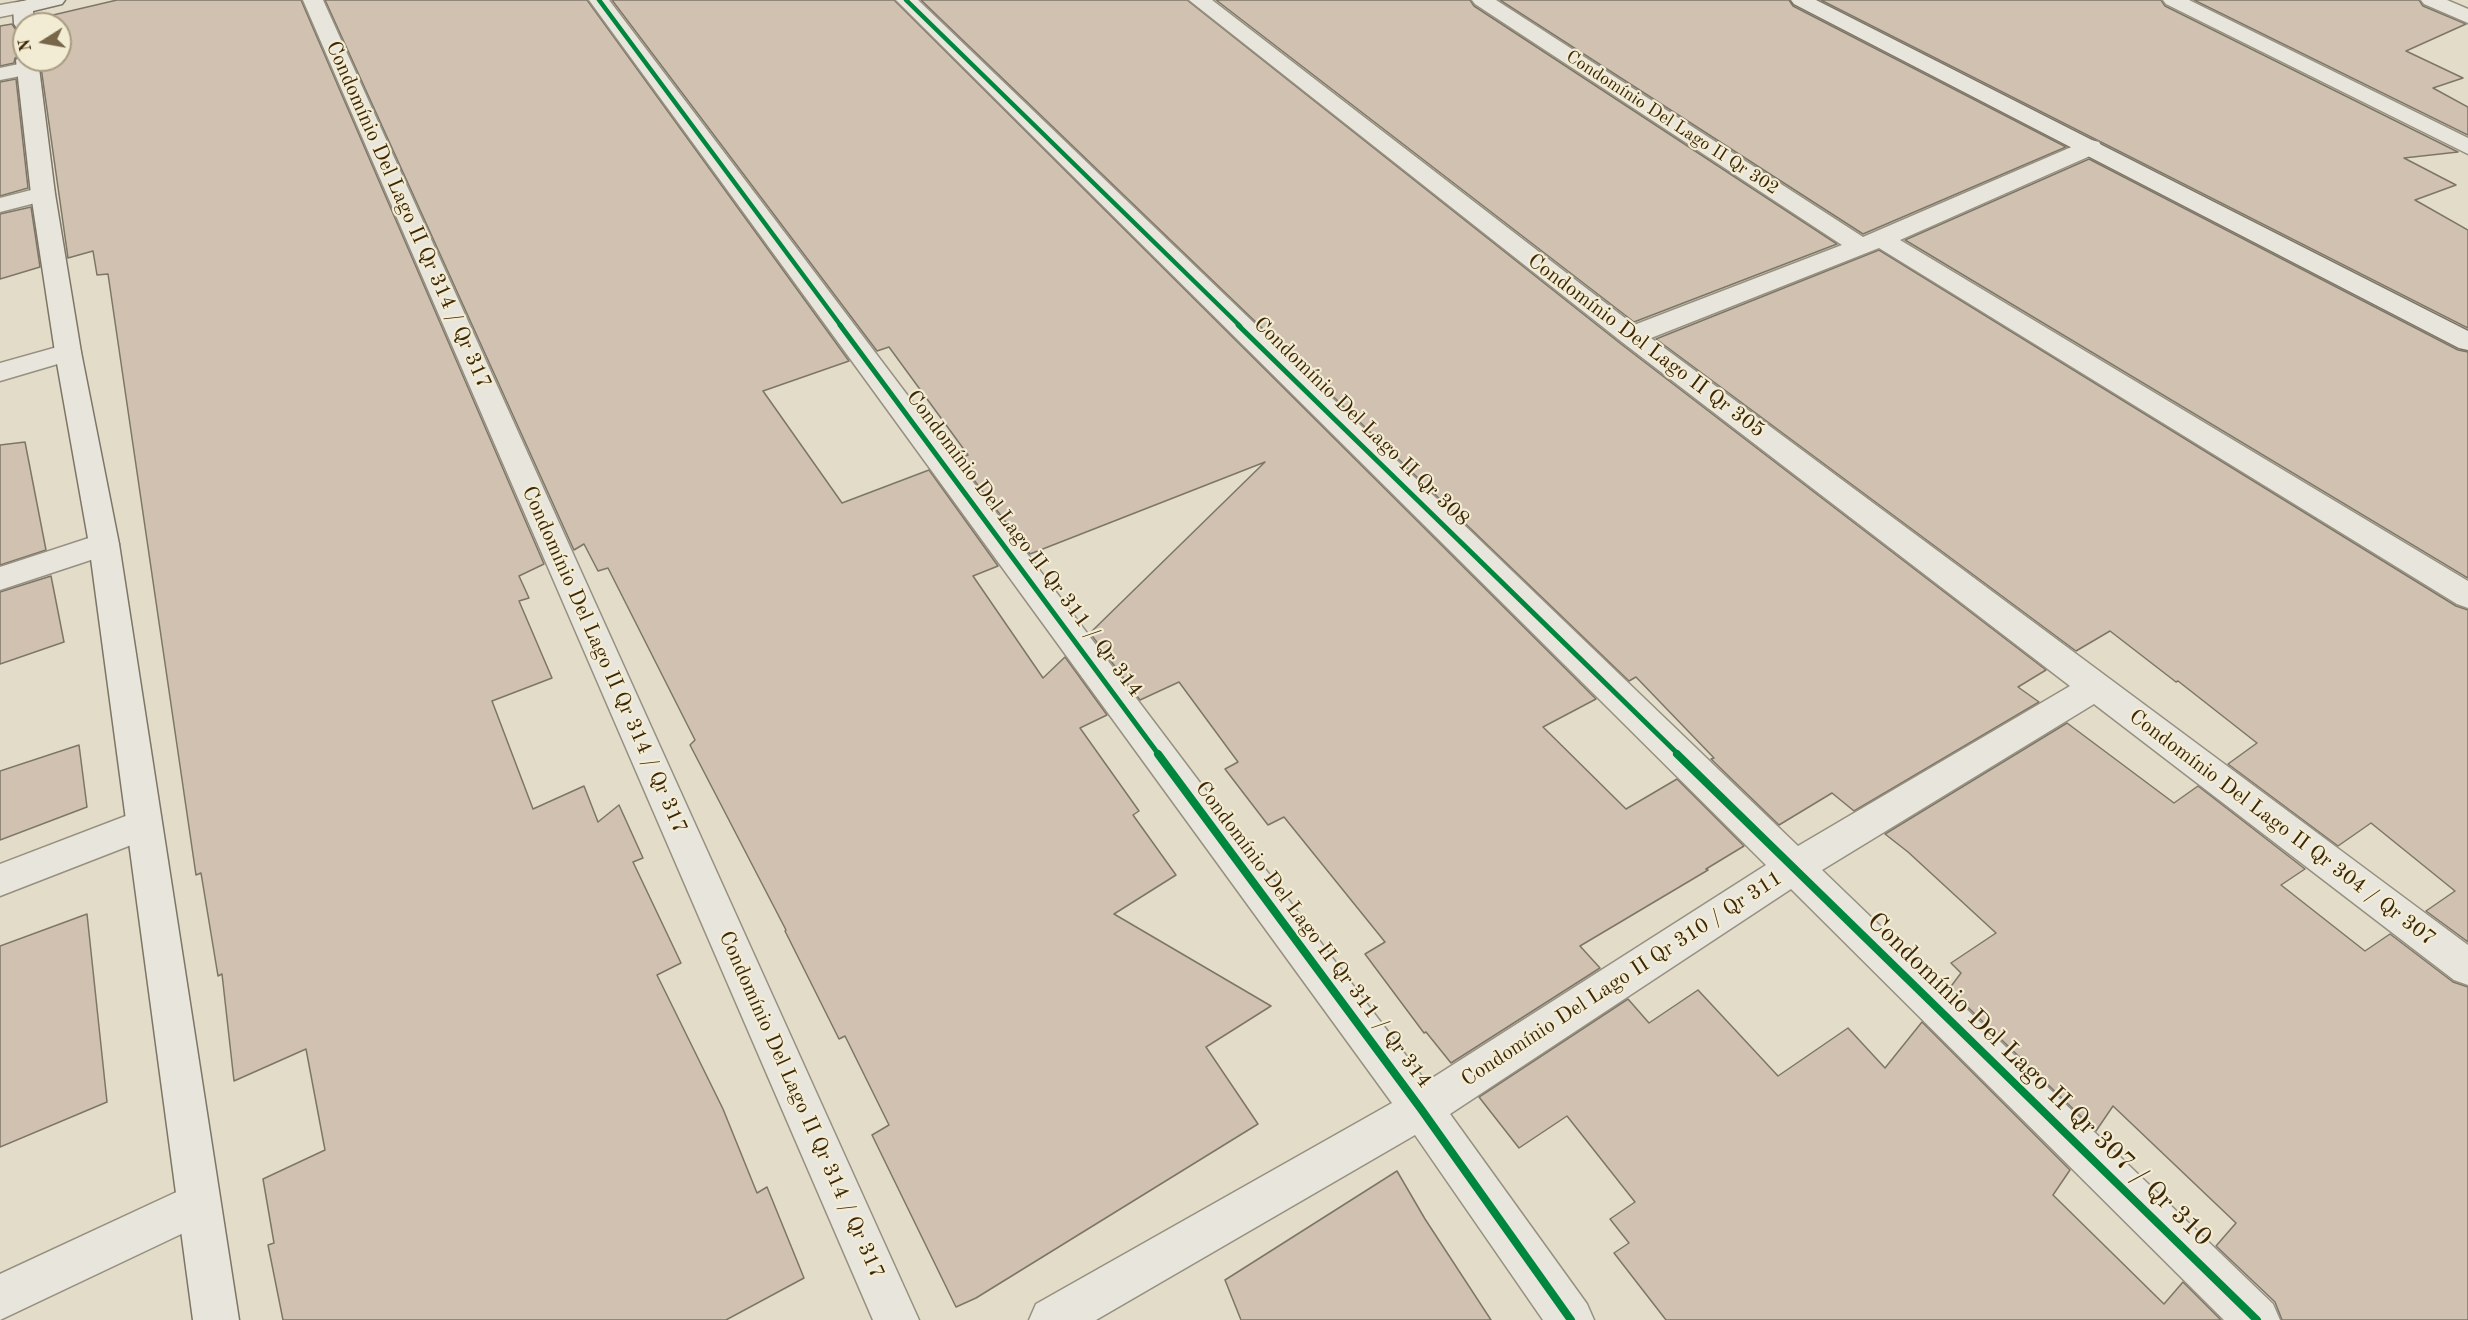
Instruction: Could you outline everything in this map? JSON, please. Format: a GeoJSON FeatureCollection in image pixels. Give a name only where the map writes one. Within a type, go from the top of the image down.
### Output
{"type":"FeatureCollection","features":[{"type":"Feature","properties":{"kind":"street"},"geometry":{"type":"LineString","coordinates":[[30,12],[55,0]]}},
{"type":"Feature","properties":{"kind":"street","name":"Condomínio Del Lago II Qr 314 / Qr 317"},"geometry":{"type":"LineString","coordinates":[[313,0],[896,1320]]}},
{"type":"Feature","properties":{"kind":"street","name":"Condomínio Del Lago II Qr 311 / Qr 314"},"geometry":{"type":"LineString","coordinates":[[599,0],[1421,1108],[1571,1320]]}},
{"type":"Feature","properties":{"kind":"street","name":"Condomínio Del Lago II Qr 308"},"geometry":{"type":"LineString","coordinates":[[906,0],[1793,868]]}},
{"type":"Feature","properties":{"kind":"street","name":"Condomínio Del Lago II Qr 305"},"geometry":{"type":"LineString","coordinates":[[1199,0],[1631,336],[2096,687]]}},
{"type":"Feature","properties":{"kind":"street","name":"Condomínio Del Lago II Qr 302"},"geometry":{"type":"LineString","coordinates":[[1482,0],[1871,243],[2318,503],[2468,596]]}},
{"type":"Feature","properties":{"kind":"street"},"geometry":{"type":"LineString","coordinates":[[1801,0],[2468,342]]}},
{"type":"Feature","properties":{"kind":"street"},"geometry":{"type":"LineString","coordinates":[[2172,0],[2468,147]]}},
{"type":"Feature","properties":{"kind":"street"},"geometry":{"type":"LineString","coordinates":[[2430,0],[2468,17]]}},
{"type":"Feature","properties":{"kind":"street"},"geometry":{"type":"LineString","coordinates":[[19,72],[43,194],[68,352],[104,544],[216,1320]]}},
{"type":"Feature","properties":{"kind":"street"},"geometry":{"type":"LineString","coordinates":[[1631,336],[1871,243],[2091,147]]}},
{"type":"Feature","properties":{"kind":"street"},"geometry":{"type":"LineString","coordinates":[[0,205],[43,194]]}},
{"type":"Feature","properties":{"kind":"street"},"geometry":{"type":"LineString","coordinates":[[0,372],[68,352]]}},
{"type":"Feature","properties":{"kind":"street"},"geometry":{"type":"LineString","coordinates":[[0,579],[104,544]]}},
{"type":"Feature","properties":{"kind":"street","name":"Condomínio Del Lago II Qr 310 / Qr 311"},"geometry":{"type":"LineString","coordinates":[[1052,1320],[1421,1108],[1793,868],[2096,687]]}},
{"type":"Feature","properties":{"kind":"street","name":"Condomínio Del Lago II Qr 304 / Qr 307"},"geometry":{"type":"LineString","coordinates":[[2096,687],[2468,968]]}},
{"type":"Feature","properties":{"kind":"street"},"geometry":{"type":"LineString","coordinates":[[0,880],[144,824]]}},
{"type":"Feature","properties":{"kind":"street","name":"Condomínio Del Lago II Qr 307 / Qr 310"},"geometry":{"type":"LineString","coordinates":[[1793,868],[2257,1320]]}},
{"type":"Feature","properties":{"kind":"street"},"geometry":{"type":"LineString","coordinates":[[0,1298],[198,1204]]}},
{"type":"Feature","properties":{"kind":"building"},"geometry":{"type":"Polygon","coordinates":[[[117,0],[301,0],[544,564],[519,576],[529,598],[519,601],[552,678],[492,701],[533,809],[584,786],[598,822],[619,805],[643,858],[633,862],[681,963],[657,975],[723,1109],[757,1193],[767,1187],[804,1278],[726,1320],[283,1320],[268,1245],[274,1243],[263,1179],[325,1150],[306,1049],[234,1081],[222,974],[218,976],[201,873],[196,875],[108,274],[97,275],[93,251],[68,258],[42,72],[72,72],[72,12],[66,12],[117,0]]]}},
{"type":"Feature","properties":{"kind":"building"},"geometry":{"type":"Polygon","coordinates":[[[325,0],[587,0],[849,361],[763,391],[842,503],[929,470],[998,566],[973,576],[1043,678],[1065,657],[1107,715],[1080,728],[1139,811],[1133,815],[1176,875],[1114,914],[1271,1006],[1206,1047],[1258,1124],[976,1298],[956,1307],[872,1135],[889,1125],[845,1036],[839,1039],[786,930],[690,745],[695,740],[608,568],[598,571],[584,544],[574,550],[325,0]]]}},
{"type":"Feature","properties":{"kind":"building"},"geometry":{"type":"Polygon","coordinates":[[[612,0],[894,0],[1596,699],[1543,727],[1626,809],[1677,779],[1744,846],[1580,946],[1600,968],[1451,1063],[1426,1032],[1424,1033],[1365,954],[1385,942],[1284,817],[1268,825],[1225,769],[1238,762],[1179,682],[1140,700],[1090,633],[1265,462],[1030,554],[958,459],[968,455],[889,347],[877,351],[612,0]]]}},
{"type":"Feature","properties":{"kind":"building"},"geometry":{"type":"Polygon","coordinates":[[[921,0],[1187,0],[1621,344],[2046,670],[2018,687],[2039,702],[1854,811],[1832,793],[1779,825],[1711,759],[1714,758],[1636,677],[1629,681],[921,0]]]}},
{"type":"Feature","properties":{"kind":"building"},"geometry":{"type":"Polygon","coordinates":[[[1216,0],[1470,0],[1474,6],[1837,244],[1634,322],[1216,0]]]}},
{"type":"Feature","properties":{"kind":"building"},"geometry":{"type":"Polygon","coordinates":[[[1500,0],[1789,0],[1793,6],[2066,147],[1863,234],[1500,0]]]}},
{"type":"Feature","properties":{"kind":"building"},"geometry":{"type":"Polygon","coordinates":[[[1821,0],[2161,0],[2165,6],[2458,152],[2404,158],[2456,185],[2415,200],[2468,230],[2468,328],[1821,0]]]}},
{"type":"Feature","properties":{"kind":"building"},"geometry":{"type":"Polygon","coordinates":[[[2194,0],[2419,0],[2423,6],[2466,24],[2406,51],[2463,78],[2433,88],[2468,107],[2468,135],[2194,0]]]}},
{"type":"Feature","properties":{"kind":"building"},"geometry":{"type":"Polygon","coordinates":[[[12,24],[12,63],[0,66],[0,26],[12,24]]]}},
{"type":"Feature","properties":{"kind":"building"},"geometry":{"type":"Polygon","coordinates":[[[16,79],[28,188],[0,196],[0,82],[16,79]]]}},
{"type":"Feature","properties":{"kind":"building"},"geometry":{"type":"Polygon","coordinates":[[[2089,159],[2458,350],[2468,352],[2468,578],[1905,240],[2089,159]]]}},
{"type":"Feature","properties":{"kind":"building"},"geometry":{"type":"Polygon","coordinates":[[[31,207],[40,267],[0,279],[0,214],[31,207]]]}},
{"type":"Feature","properties":{"kind":"building"},"geometry":{"type":"Polygon","coordinates":[[[1879,250],[2456,606],[2468,610],[2468,942],[2426,911],[2455,891],[2371,823],[2338,846],[2228,764],[2257,743],[2178,681],[2176,682],[2110,631],[2076,651],[1656,339],[1879,250]]]}},
{"type":"Feature","properties":{"kind":"building"},"geometry":{"type":"Polygon","coordinates":[[[25,442],[46,550],[0,565],[0,445],[25,442]]]}},
{"type":"Feature","properties":{"kind":"building"},"geometry":{"type":"Polygon","coordinates":[[[51,576],[64,642],[0,664],[0,592],[51,576]]]}},
{"type":"Feature","properties":{"kind":"building"},"geometry":{"type":"Polygon","coordinates":[[[2067,723],[2174,803],[2198,786],[2305,869],[2281,885],[2365,951],[2390,934],[2453,982],[2468,987],[2468,1320],[2282,1320],[2275,1302],[2216,1246],[2236,1223],[2113,1106],[2096,1131],[1949,989],[1961,973],[1951,963],[1996,933],[1908,852],[1885,834],[2067,723]]]}},
{"type":"Feature","properties":{"kind":"building"},"geometry":{"type":"Polygon","coordinates":[[[79,745],[87,807],[0,840],[0,771],[79,745]]]}},
{"type":"Feature","properties":{"kind":"building"},"geometry":{"type":"Polygon","coordinates":[[[87,914],[107,1102],[0,1147],[0,946],[87,914]]]}},
{"type":"Feature","properties":{"kind":"building"},"geometry":{"type":"Polygon","coordinates":[[[1698,990],[1778,1076],[1848,1028],[1885,1068],[1922,1022],[2070,1170],[2053,1195],[2164,1304],[2183,1282],[2221,1320],[1666,1320],[1614,1253],[1629,1243],[1610,1219],[1635,1202],[1567,1116],[1519,1148],[1479,1097],[1628,999],[1649,1023],[1698,990]]]}},
{"type":"Feature","properties":{"kind":"building"},"geometry":{"type":"Polygon","coordinates":[[[1397,1171],[1425,1219],[1491,1320],[1241,1320],[1225,1280],[1397,1171]]]}},
{"type":"Feature","properties":{"kind":"cycle path"},"geometry":{"type":"LineString","coordinates":[[599,0],[1421,1109],[1571,1320]]}},
{"type":"Feature","properties":{"kind":"cycle path"},"geometry":{"type":"LineString","coordinates":[[906,0],[2257,1320]]}}]}
